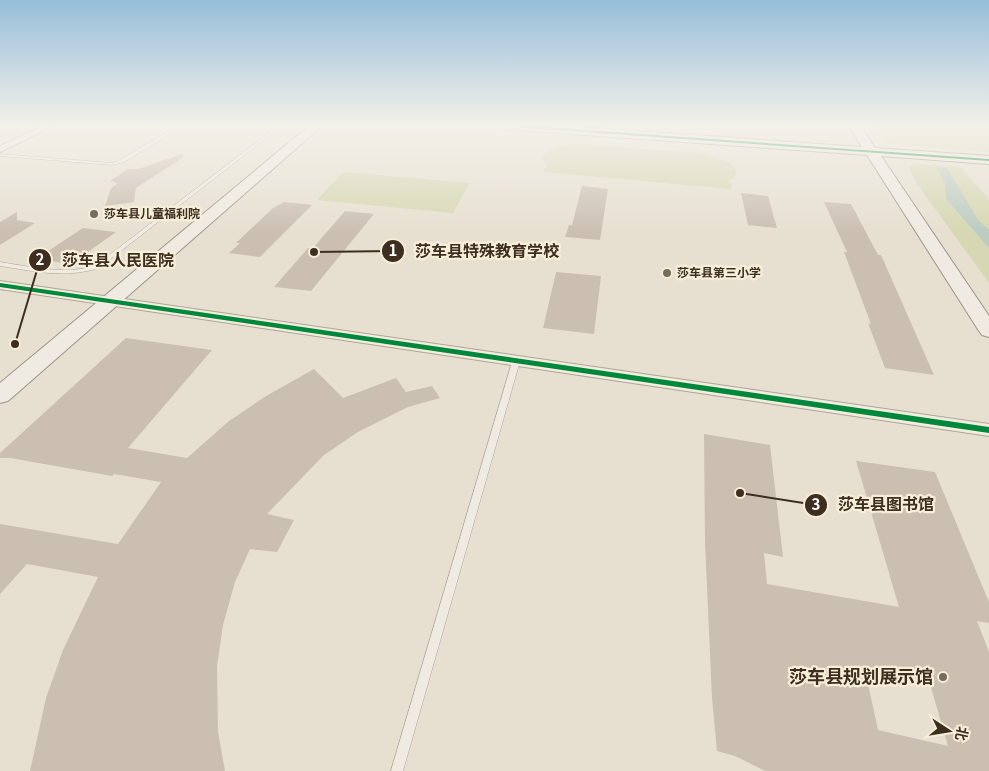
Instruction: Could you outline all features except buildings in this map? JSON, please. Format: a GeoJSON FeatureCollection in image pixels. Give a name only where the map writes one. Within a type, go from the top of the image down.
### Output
{"type":"FeatureCollection","features":[{"type":"Feature","properties":{"kind":"street"},"geometry":{"type":"LineString","coordinates":[[0,396],[275,161]]}},
{"type":"Feature","properties":{"kind":"street"},"geometry":{"type":"LineString","coordinates":[[878,161],[989,331]]}},
{"type":"Feature","properties":{"kind":"street"},"geometry":{"type":"LineString","coordinates":[[0,286],[989,430]]}},
{"type":"Feature","properties":{"kind":"lane"},"geometry":{"type":"LineString","coordinates":[[75,161],[112,164],[120,161]]}},
{"type":"Feature","properties":{"kind":"lane"},"geometry":{"type":"LineString","coordinates":[[0,264],[68,274],[84,272],[97,267],[235,161]]}},
{"type":"Feature","properties":{"kind":"lane"},"geometry":{"type":"LineString","coordinates":[[397,771],[516,361]]}},
{"type":"Feature","properties":{"kind":"green space"},"geometry":{"type":"Polygon","coordinates":[[[543,161],[725,161],[734,166],[736,173],[735,177],[726,182],[731,183],[732,189],[543,172],[548,167],[543,161]]]}},
{"type":"Feature","properties":{"kind":"green space"},"geometry":{"type":"Polygon","coordinates":[[[916,164],[960,167],[989,199],[989,283],[917,184],[908,166],[916,164]]]}},
{"type":"Feature","properties":{"kind":"green space"},"geometry":{"type":"Polygon","coordinates":[[[343,172],[470,183],[453,213],[317,200],[343,172]]]}},
{"type":"Feature","properties":{"kind":"shaded area"},"geometry":{"type":"Polygon","coordinates":[[[937,167],[947,168],[978,220],[989,230],[989,248],[946,199],[945,183],[937,167]]]}},
{"type":"Feature","properties":{"kind":"cycle path"},"geometry":{"type":"LineString","coordinates":[[0,285],[989,430]]}},
{"type":"Feature","properties":{"kind":"place","name":"莎车县儿童福利院"},"geometry":{"type":"Point","coordinates":[94,214]}},
{"type":"Feature","properties":{"kind":"place","name":"莎车县特殊教育学校"},"geometry":{"type":"Point","coordinates":[314,252]}},
{"type":"Feature","properties":{"kind":"place","name":"莎车县第三小学"},"geometry":{"type":"Point","coordinates":[667,273]}},
{"type":"Feature","properties":{"kind":"place","name":"莎车县人民医院"},"geometry":{"type":"Point","coordinates":[15,344]}},
{"type":"Feature","properties":{"kind":"place","name":"莎车县图书馆"},"geometry":{"type":"Point","coordinates":[740,493]}},
{"type":"Feature","properties":{"kind":"place","name":"莎车县规划展示馆"},"geometry":{"type":"Point","coordinates":[943,677]}}]}
